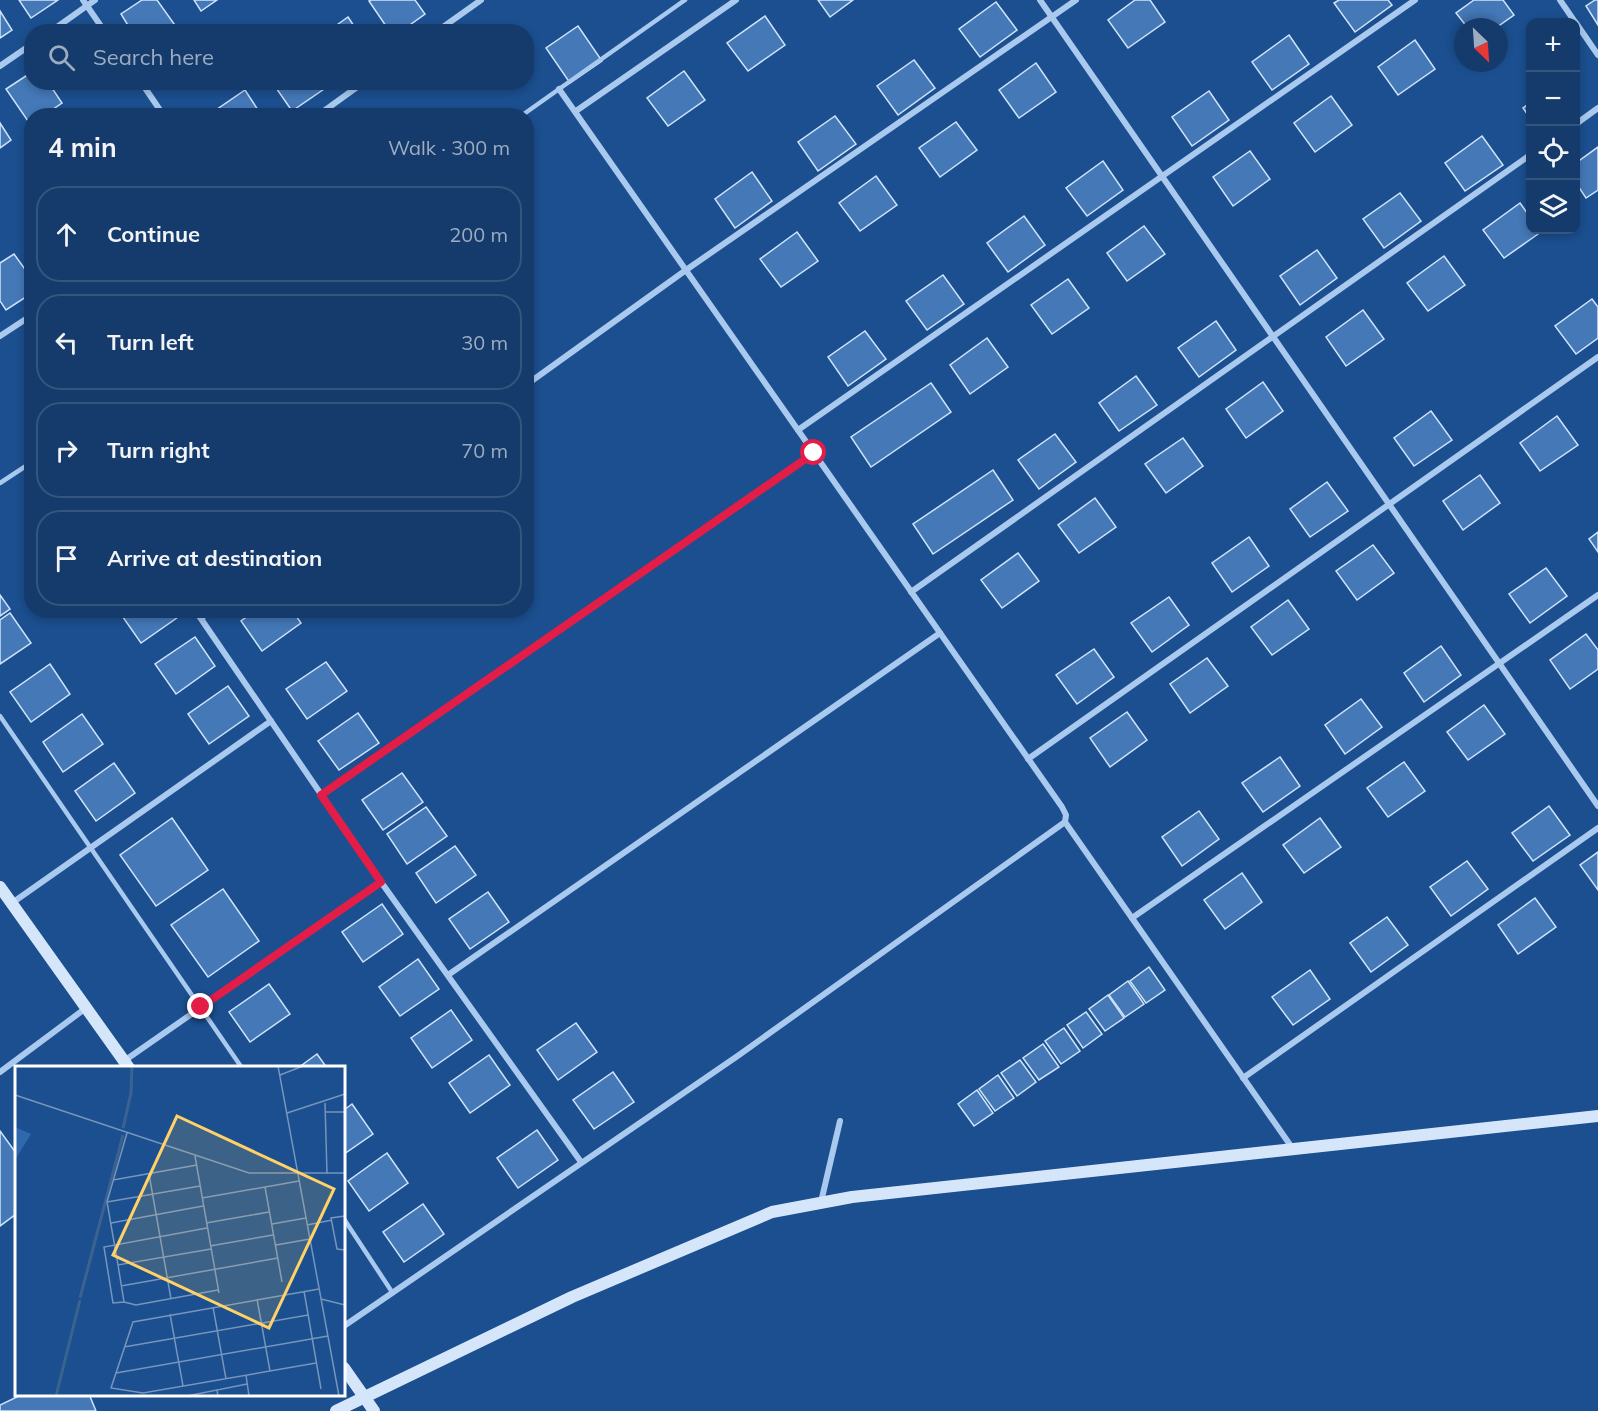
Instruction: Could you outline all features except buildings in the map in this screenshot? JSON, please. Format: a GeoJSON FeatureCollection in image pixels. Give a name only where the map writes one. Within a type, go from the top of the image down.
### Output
{"type":"FeatureCollection","features":[{"type":"Feature","properties":{"kind":"main road"},"geometry":{"type":"LineString","coordinates":[[0,887],[126,1064]]}},
{"type":"Feature","properties":{"kind":"main road"},"geometry":{"type":"LineString","coordinates":[[336,1411],[593,1288],[772,1212],[852,1197],[1598,1116]]}},
{"type":"Feature","properties":{"kind":"main road"},"geometry":{"type":"LineString","coordinates":[[345,1369],[374,1411]]}},
{"type":"Feature","properties":{"kind":"street"},"geometry":{"type":"LineString","coordinates":[[60,24],[85,3],[95,0]]}},
{"type":"Feature","properties":{"kind":"street"},"geometry":{"type":"LineString","coordinates":[[447,24],[481,0]]}},
{"type":"Feature","properties":{"kind":"street"},"geometry":{"type":"LineString","coordinates":[[576,111],[736,0]]}},
{"type":"Feature","properties":{"kind":"street"},"geometry":{"type":"LineString","coordinates":[[1040,0],[1598,806]]}},
{"type":"Feature","properties":{"kind":"street"},"geometry":{"type":"LineString","coordinates":[[534,379],[686,270],[1076,0]]}},
{"type":"Feature","properties":{"kind":"street"},"geometry":{"type":"LineString","coordinates":[[798,430],[1415,0]]}},
{"type":"Feature","properties":{"kind":"street"},"geometry":{"type":"LineString","coordinates":[[1560,0],[1572,18]]}},
{"type":"Feature","properties":{"kind":"street"},"geometry":{"type":"LineString","coordinates":[[85,3],[99,24]]}},
{"type":"Feature","properties":{"kind":"street"},"geometry":{"type":"LineString","coordinates":[[1580,30],[1598,55]]}},
{"type":"Feature","properties":{"kind":"street"},"geometry":{"type":"LineString","coordinates":[[0,66],[24,50]]}},
{"type":"Feature","properties":{"kind":"street"},"geometry":{"type":"LineString","coordinates":[[559,88],[1062,807],[1066,815],[1065,822],[1293,1149]]}},
{"type":"Feature","properties":{"kind":"street"},"geometry":{"type":"LineString","coordinates":[[146,90],[159,108]]}},
{"type":"Feature","properties":{"kind":"street"},"geometry":{"type":"LineString","coordinates":[[328,108],[353,90]]}},
{"type":"Feature","properties":{"kind":"street"},"geometry":{"type":"LineString","coordinates":[[1580,121],[1598,108]]}},
{"type":"Feature","properties":{"kind":"street"},"geometry":{"type":"LineString","coordinates":[[911,592],[1526,158]]}},
{"type":"Feature","properties":{"kind":"street"},"geometry":{"type":"LineString","coordinates":[[0,336],[24,320]]}},
{"type":"Feature","properties":{"kind":"street"},"geometry":{"type":"LineString","coordinates":[[1028,759],[1598,357]]}},
{"type":"Feature","properties":{"kind":"street"},"geometry":{"type":"LineString","coordinates":[[321,795],[814,453]]}},
{"type":"Feature","properties":{"kind":"street"},"geometry":{"type":"LineString","coordinates":[[1132,918],[1598,594]]}},
{"type":"Feature","properties":{"kind":"street"},"geometry":{"type":"LineString","coordinates":[[201,618],[381,882],[581,1162]]}},
{"type":"Feature","properties":{"kind":"street"},"geometry":{"type":"LineString","coordinates":[[448,975],[940,633]]}},
{"type":"Feature","properties":{"kind":"street"},"geometry":{"type":"LineString","coordinates":[[12,904],[271,721]]}},
{"type":"Feature","properties":{"kind":"street"},"geometry":{"type":"LineString","coordinates":[[345,1325],[739,1055],[1065,822]]}},
{"type":"Feature","properties":{"kind":"street"},"geometry":{"type":"LineString","coordinates":[[1243,1078],[1598,828]]}},
{"type":"Feature","properties":{"kind":"street"},"geometry":{"type":"LineString","coordinates":[[126,1064],[201,1007],[381,882]]}},
{"type":"Feature","properties":{"kind":"street"},"geometry":{"type":"LineString","coordinates":[[0,1072],[86,1008]]}},
{"type":"Feature","properties":{"kind":"street"},"geometry":{"type":"LineString","coordinates":[[821,1203],[840,1121]]}},
{"type":"Feature","properties":{"kind":"lane"},"geometry":{"type":"LineString","coordinates":[[532,108],[685,0]]}},
{"type":"Feature","properties":{"kind":"lane"},"geometry":{"type":"LineString","coordinates":[[0,483],[24,467]]}},
{"type":"Feature","properties":{"kind":"lane"},"geometry":{"type":"LineString","coordinates":[[0,716],[241,1066]]}},
{"type":"Feature","properties":{"kind":"lane"},"geometry":{"type":"LineString","coordinates":[[345,1220],[393,1292]]}},
{"type":"Feature","properties":{"kind":"route"},"geometry":{"type":"LineString","coordinates":[[201,1007],[381,882],[321,795],[814,453]]}}]}
